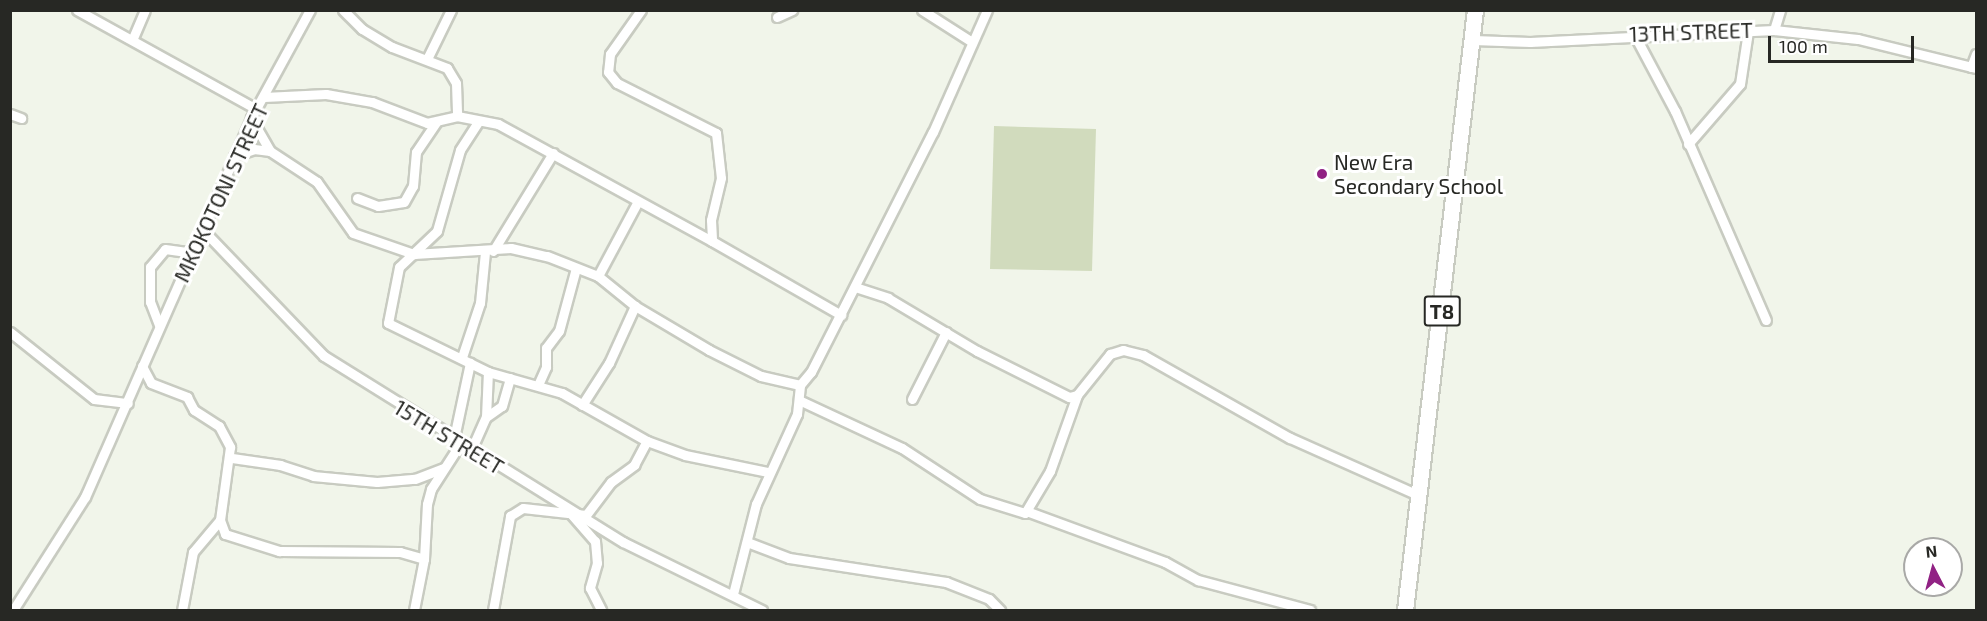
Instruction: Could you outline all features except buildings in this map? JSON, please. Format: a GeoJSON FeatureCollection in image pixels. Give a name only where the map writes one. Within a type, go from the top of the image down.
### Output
{"type":"FeatureCollection","features":[{"type":"Feature","properties":{"kind":"highway","name":"T8"},"geometry":{"type":"LineString","coordinates":[[1405,610],[1475,10]]}},
{"type":"Feature","properties":{"kind":"street"},"geometry":{"type":"LineString","coordinates":[[77,10],[133,38],[256,109]]}},
{"type":"Feature","properties":{"kind":"street"},"geometry":{"type":"LineString","coordinates":[[133,38],[145,10]]}},
{"type":"Feature","properties":{"kind":"street","name":"MKOKOTONI STREET"},"geometry":{"type":"LineString","coordinates":[[13,610],[85,497],[128,403],[159,325],[204,231],[251,118],[310,10]]}},
{"type":"Feature","properties":{"kind":"street"},"geometry":{"type":"LineString","coordinates":[[343,10],[352,22],[392,47],[427,59],[454,77],[457,116]]}},
{"type":"Feature","properties":{"kind":"street"},"geometry":{"type":"LineString","coordinates":[[427,59],[451,10]]}},
{"type":"Feature","properties":{"kind":"street"},"geometry":{"type":"LineString","coordinates":[[641,10],[610,54],[608,72],[617,83],[716,133],[721,178],[711,241]]}},
{"type":"Feature","properties":{"kind":"street"},"geometry":{"type":"LineString","coordinates":[[777,17],[792,10]]}},
{"type":"Feature","properties":{"kind":"street"},"geometry":{"type":"LineString","coordinates":[[922,10],[972,42]]}},
{"type":"Feature","properties":{"kind":"street"},"geometry":{"type":"LineString","coordinates":[[733,594],[768,472],[801,400],[800,385],[841,315],[933,132],[987,10]]}},
{"type":"Feature","properties":{"kind":"street"},"geometry":{"type":"LineString","coordinates":[[1774,30],[1780,10]]}},
{"type":"Feature","properties":{"kind":"street","name":"13TH STREET"},"geometry":{"type":"LineString","coordinates":[[1473,40],[1530,42],[1634,34],[1774,30],[1858,39],[1974,68]]}},
{"type":"Feature","properties":{"kind":"street"},"geometry":{"type":"LineString","coordinates":[[1688,144],[1740,84],[1748,31]]}},
{"type":"Feature","properties":{"kind":"street"},"geometry":{"type":"LineString","coordinates":[[1634,34],[1688,144],[1767,320]]}},
{"type":"Feature","properties":{"kind":"street"},"geometry":{"type":"LineString","coordinates":[[1974,68],[1977,54]]}},
{"type":"Feature","properties":{"kind":"street"},"geometry":{"type":"LineString","coordinates":[[264,97],[326,94],[372,102],[420,121],[436,122],[457,116],[511,130],[637,203],[711,241],[841,315]]}},
{"type":"Feature","properties":{"kind":"street"},"geometry":{"type":"LineString","coordinates":[[10,114],[21,118]]}},
{"type":"Feature","properties":{"kind":"street"},"geometry":{"type":"LineString","coordinates":[[251,118],[270,151]]}},
{"type":"Feature","properties":{"kind":"street"},"geometry":{"type":"LineString","coordinates":[[357,198],[378,206],[404,202],[413,186],[416,152],[436,122]]}},
{"type":"Feature","properties":{"kind":"street"},"geometry":{"type":"LineString","coordinates":[[478,122],[460,150],[437,231],[399,267],[388,323],[488,372],[538,385],[582,405],[646,441],[685,454],[768,472]]}},
{"type":"Feature","properties":{"kind":"street"},"geometry":{"type":"LineString","coordinates":[[234,156],[254,149],[270,151],[317,182],[353,232],[414,254],[530,250],[598,276],[635,306],[761,376],[800,385]]}},
{"type":"Feature","properties":{"kind":"street"},"geometry":{"type":"LineString","coordinates":[[414,610],[424,559],[427,504],[457,441],[466,360],[480,303],[489,251],[553,153]]}},
{"type":"Feature","properties":{"kind":"street"},"geometry":{"type":"LineString","coordinates":[[598,276],[637,203]]}},
{"type":"Feature","properties":{"kind":"street","name":"15TH STREET"},"geometry":{"type":"LineString","coordinates":[[204,231],[324,356],[526,484],[586,515],[623,542],[733,594],[751,607],[762,610]]}},
{"type":"Feature","properties":{"kind":"street"},"geometry":{"type":"LineString","coordinates":[[159,325],[150,302],[150,267],[165,249],[194,252]]}},
{"type":"Feature","properties":{"kind":"street"},"geometry":{"type":"LineString","coordinates":[[538,385],[546,367],[546,348],[559,331],[576,268]]}},
{"type":"Feature","properties":{"kind":"street"},"geometry":{"type":"LineString","coordinates":[[855,288],[888,298],[1059,394],[1077,395]]}},
{"type":"Feature","properties":{"kind":"street"},"geometry":{"type":"LineString","coordinates":[[582,405],[609,363],[635,306]]}},
{"type":"Feature","properties":{"kind":"street"},"geometry":{"type":"LineString","coordinates":[[10,332],[94,399],[128,403]]}},
{"type":"Feature","properties":{"kind":"street"},"geometry":{"type":"LineString","coordinates":[[912,399],[946,332]]}},
{"type":"Feature","properties":{"kind":"street"},"geometry":{"type":"LineString","coordinates":[[1029,512],[1054,462],[1077,395],[1110,354],[1135,352],[1308,447],[1420,496]]}},
{"type":"Feature","properties":{"kind":"street"},"geometry":{"type":"LineString","coordinates":[[142,366],[149,381],[187,397],[194,410],[219,426],[227,435],[232,458],[220,520],[193,552],[182,610]]}},
{"type":"Feature","properties":{"kind":"street"},"geometry":{"type":"LineString","coordinates":[[472,448],[486,417],[488,372]]}},
{"type":"Feature","properties":{"kind":"street"},"geometry":{"type":"LineString","coordinates":[[486,417],[502,406],[510,378]]}},
{"type":"Feature","properties":{"kind":"street"},"geometry":{"type":"LineString","coordinates":[[801,400],[902,448],[980,499],[1029,512],[1165,562],[1198,580],[1310,610]]}},
{"type":"Feature","properties":{"kind":"street"},"geometry":{"type":"LineString","coordinates":[[493,610],[510,516],[523,508],[586,515],[611,482],[634,465],[646,441]]}},
{"type":"Feature","properties":{"kind":"street"},"geometry":{"type":"LineString","coordinates":[[232,458],[280,465],[313,476],[376,482],[415,479],[443,468]]}},
{"type":"Feature","properties":{"kind":"street"},"geometry":{"type":"LineString","coordinates":[[572,515],[595,541],[597,563],[590,588],[601,610]]}},
{"type":"Feature","properties":{"kind":"street"},"geometry":{"type":"LineString","coordinates":[[220,520],[225,534],[279,551],[400,552],[424,559]]}},
{"type":"Feature","properties":{"kind":"street"},"geometry":{"type":"LineString","coordinates":[[747,542],[789,558],[946,582],[989,599],[1000,610]]}},
{"type":"Feature","properties":{"kind":"green space"},"geometry":{"type":"Polygon","coordinates":[[[994,126],[1096,129],[1092,271],[990,269],[994,126]]]}},
{"type":"Feature","properties":{"kind":"place","name":"New Era Secondary School"},"geometry":{"type":"Point","coordinates":[1322,174]}}]}
